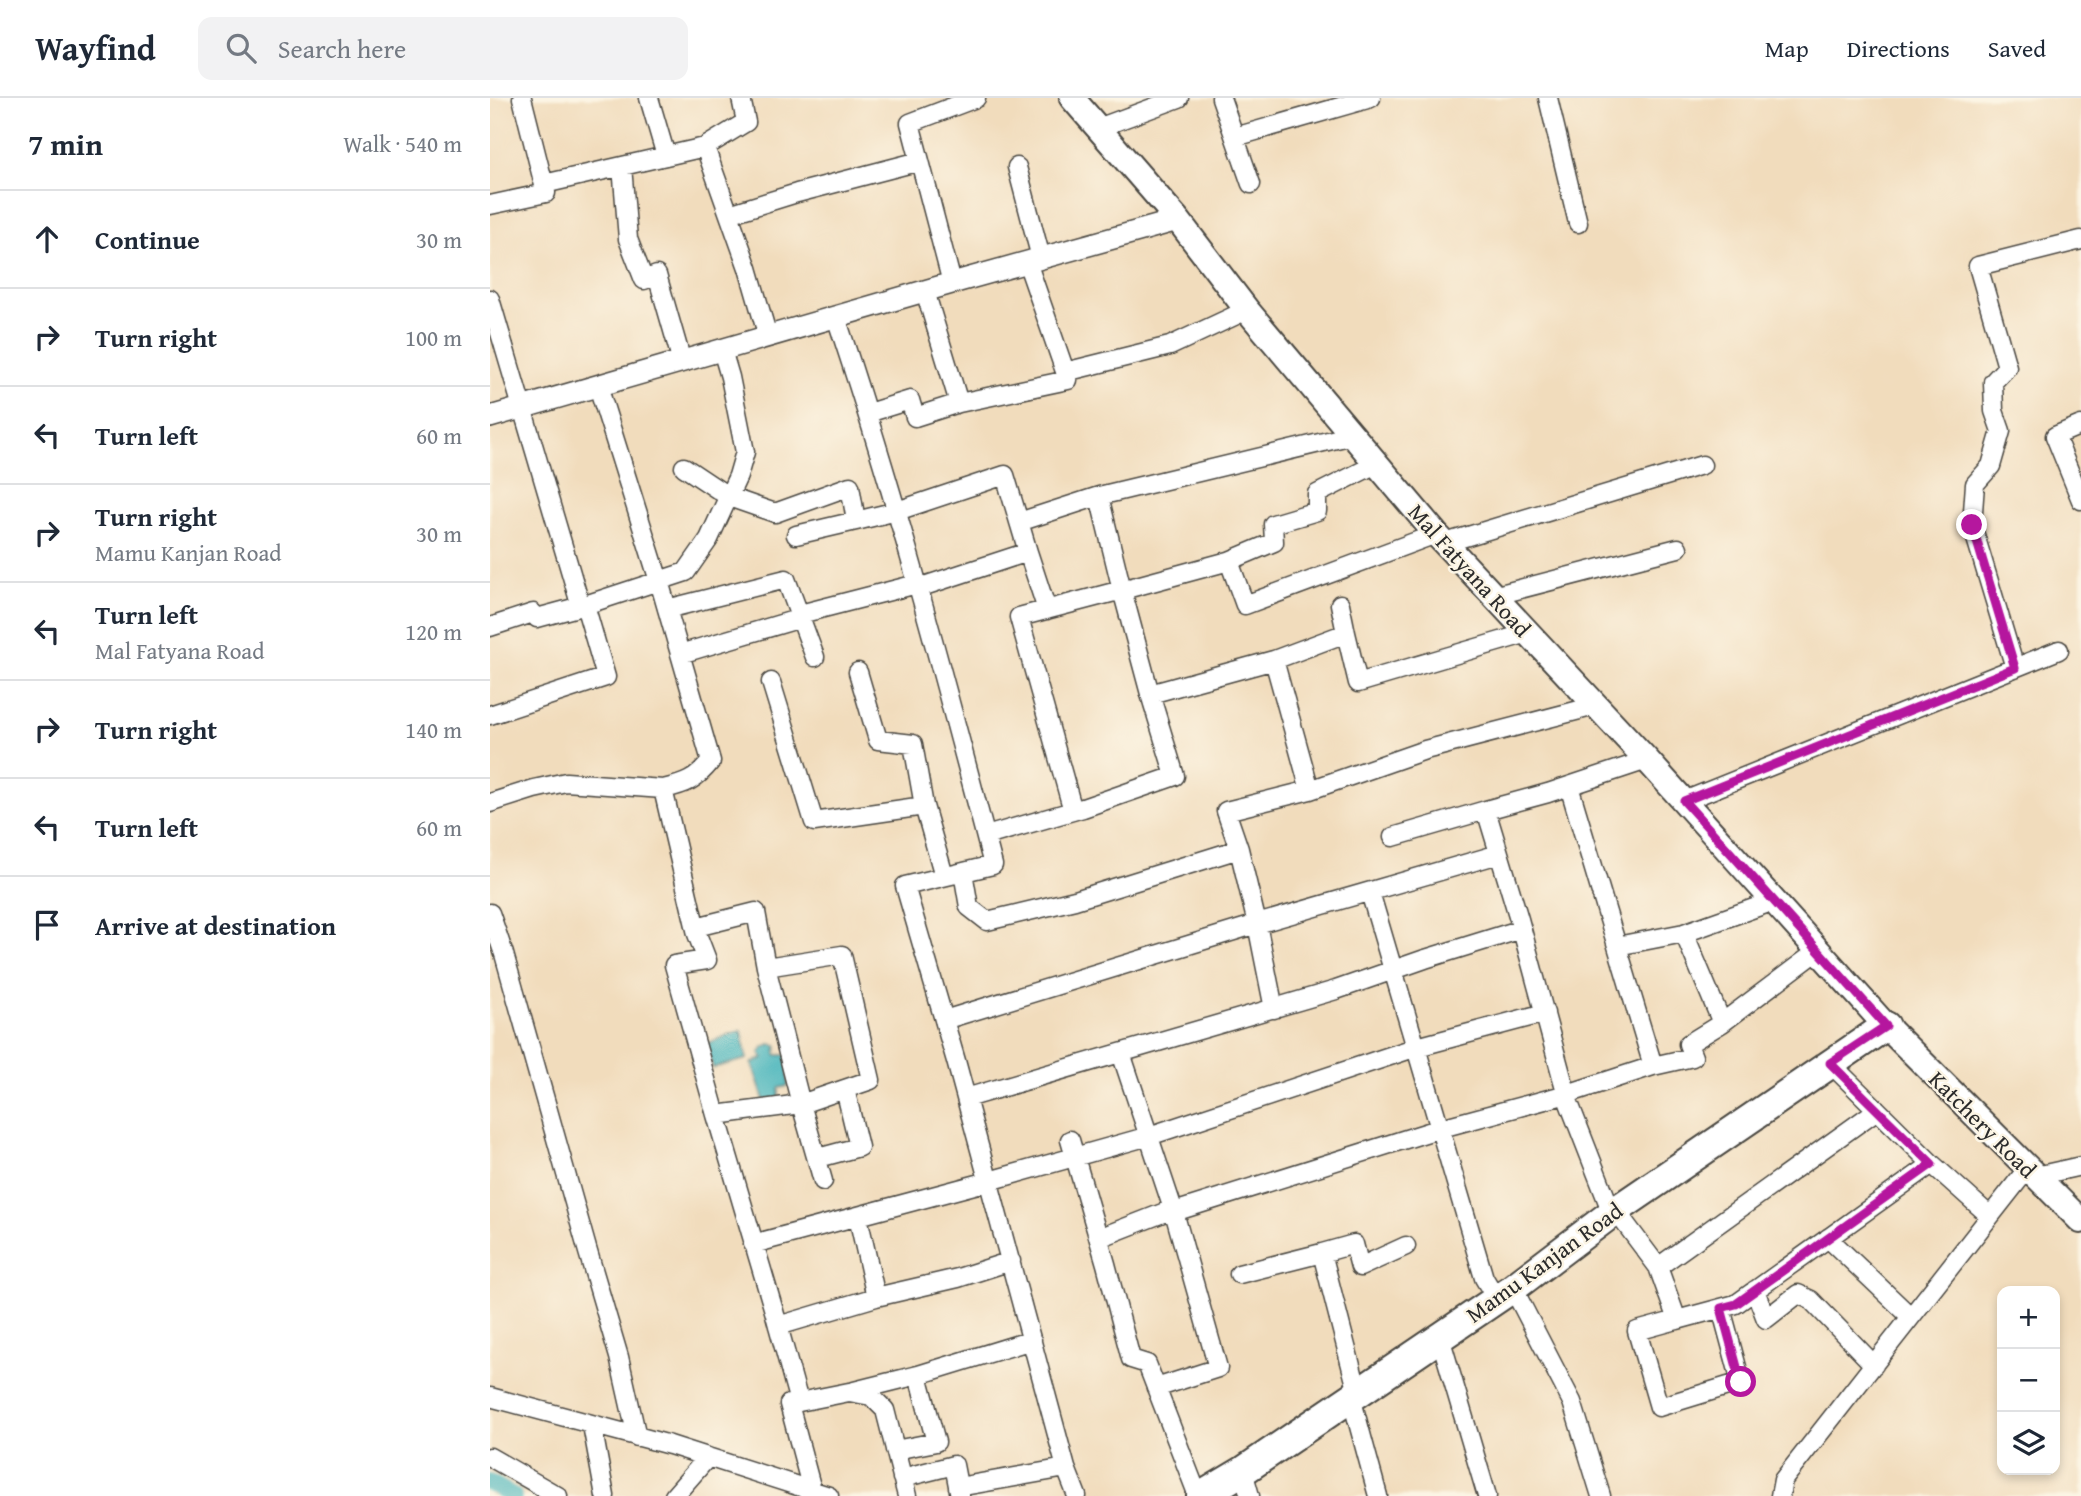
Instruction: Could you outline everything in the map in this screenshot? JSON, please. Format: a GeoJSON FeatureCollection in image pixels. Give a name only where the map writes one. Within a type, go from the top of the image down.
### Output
{"type":"FeatureCollection","features":[{"type":"Feature","properties":{"kind":"main road","name":"Mal Fatyana Road"},"geometry":{"type":"LineString","coordinates":[[1072,98],[1178,220],[1247,310],[1441,539],[1647,760],[1886,1026]]}},
{"type":"Feature","properties":{"kind":"main road","name":"Mamu Kanjan Road"},"geometry":{"type":"LineString","coordinates":[[1200,1496],[1246,1484],[1355,1395],[1504,1293],[1614,1212],[1886,1026]]}},
{"type":"Feature","properties":{"kind":"main road","name":"Katchery Road"},"geometry":{"type":"LineString","coordinates":[[1886,1026],[2081,1221]]}},
{"type":"Feature","properties":{"kind":"street"},"geometry":{"type":"LineString","coordinates":[[649,98],[666,156]]}},
{"type":"Feature","properties":{"kind":"street"},"geometry":{"type":"LineString","coordinates":[[544,184],[705,147],[746,122],[740,98]]}},
{"type":"Feature","properties":{"kind":"street"},"geometry":{"type":"LineString","coordinates":[[952,283],[910,123],[976,98]]}},
{"type":"Feature","properties":{"kind":"street"},"geometry":{"type":"LineString","coordinates":[[1098,128],[1179,98]]}},
{"type":"Feature","properties":{"kind":"street"},"geometry":{"type":"LineString","coordinates":[[1221,98],[1251,184]]}},
{"type":"Feature","properties":{"kind":"street"},"geometry":{"type":"LineString","coordinates":[[1236,136],[1371,98]]}},
{"type":"Feature","properties":{"kind":"street"},"geometry":{"type":"LineString","coordinates":[[1548,98],[1578,223]]}},
{"type":"Feature","properties":{"kind":"street"},"geometry":{"type":"LineString","coordinates":[[490,205],[547,193],[525,99]]}},
{"type":"Feature","properties":{"kind":"street"},"geometry":{"type":"LineString","coordinates":[[705,147],[748,268],[768,337]]}},
{"type":"Feature","properties":{"kind":"street"},"geometry":{"type":"LineString","coordinates":[[729,214],[920,160]]}},
{"type":"Feature","properties":{"kind":"street"},"geometry":{"type":"LineString","coordinates":[[622,166],[628,239],[644,280],[657,275],[682,362]]}},
{"type":"Feature","properties":{"kind":"street"},"geometry":{"type":"LineString","coordinates":[[869,413],[910,400],[915,417],[958,402],[1068,380],[1034,260],[1017,167]]}},
{"type":"Feature","properties":{"kind":"street"},"geometry":{"type":"LineString","coordinates":[[490,417],[1178,220]]}},
{"type":"Feature","properties":{"kind":"street"},"geometry":{"type":"LineString","coordinates":[[2015,668],[1972,525],[1975,484],[1990,466],[2001,430],[1994,411],[1993,382],[2007,367],[1978,266],[2081,240]]}},
{"type":"Feature","properties":{"kind":"street"},"geometry":{"type":"LineString","coordinates":[[925,291],[958,402]]}},
{"type":"Feature","properties":{"kind":"street"},"geometry":{"type":"LineString","coordinates":[[490,299],[606,677],[490,715]]}},
{"type":"Feature","properties":{"kind":"street"},"geometry":{"type":"LineString","coordinates":[[1065,372],[1170,346],[1247,310]]}},
{"type":"Feature","properties":{"kind":"street"},"geometry":{"type":"LineString","coordinates":[[836,317],[869,413],[993,865],[905,886],[989,1181],[1066,1468],[1077,1496]]}},
{"type":"Feature","properties":{"kind":"street"},"geometry":{"type":"LineString","coordinates":[[492,620],[533,613],[537,618],[583,606],[686,572],[709,539],[738,476],[745,452],[722,350]]}},
{"type":"Feature","properties":{"kind":"street"},"geometry":{"type":"LineString","coordinates":[[490,803],[566,782],[663,789],[679,786],[700,775],[711,761],[659,581],[598,386]]}},
{"type":"Feature","properties":{"kind":"street"},"geometry":{"type":"LineString","coordinates":[[2081,425],[2055,436],[2081,500]]}},
{"type":"Feature","properties":{"kind":"street"},"geometry":{"type":"LineString","coordinates":[[1019,522],[1098,496],[1353,435]]}},
{"type":"Feature","properties":{"kind":"street"},"geometry":{"type":"LineString","coordinates":[[1073,811],[1018,617],[1229,561],[1274,541],[1273,524],[1317,511],[1317,494],[1376,464]]}},
{"type":"Feature","properties":{"kind":"street"},"geometry":{"type":"LineString","coordinates":[[1229,561],[1245,605],[1441,539],[1702,465]]}},
{"type":"Feature","properties":{"kind":"street"},"geometry":{"type":"LineString","coordinates":[[684,467],[729,497],[775,513],[850,486],[856,521]]}},
{"type":"Feature","properties":{"kind":"street"},"geometry":{"type":"LineString","coordinates":[[796,535],[897,511],[1005,475],[1047,610]]}},
{"type":"Feature","properties":{"kind":"street"},"geometry":{"type":"LineString","coordinates":[[986,836],[1073,811],[1175,776],[1150,694],[1098,496]]}},
{"type":"Feature","properties":{"kind":"street"},"geometry":{"type":"LineString","coordinates":[[1493,596],[1678,548]]}},
{"type":"Feature","properties":{"kind":"street"},"geometry":{"type":"LineString","coordinates":[[680,654],[801,616],[917,586],[1028,552]]}},
{"type":"Feature","properties":{"kind":"street"},"geometry":{"type":"LineString","coordinates":[[667,609],[786,579],[815,657]]}},
{"type":"Feature","properties":{"kind":"street"},"geometry":{"type":"LineString","coordinates":[[1340,604],[1358,683],[1528,633]]}},
{"type":"Feature","properties":{"kind":"street"},"geometry":{"type":"LineString","coordinates":[[1150,694],[1274,660],[1346,632]]}},
{"type":"Feature","properties":{"kind":"street"},"geometry":{"type":"LineString","coordinates":[[1684,801],[2059,650]]}},
{"type":"Feature","properties":{"kind":"street"},"geometry":{"type":"LineString","coordinates":[[1274,660],[1310,790]]}},
{"type":"Feature","properties":{"kind":"street"},"geometry":{"type":"LineString","coordinates":[[858,672],[878,740],[914,744],[925,806],[944,877]]}},
{"type":"Feature","properties":{"kind":"street"},"geometry":{"type":"LineString","coordinates":[[771,682],[814,822],[925,806]]}},
{"type":"Feature","properties":{"kind":"street"},"geometry":{"type":"LineString","coordinates":[[1274,1009],[1258,924],[1239,849],[1226,811],[1310,790],[1425,750],[1595,706]]}},
{"type":"Feature","properties":{"kind":"street"},"geometry":{"type":"LineString","coordinates":[[1393,837],[1569,786],[1647,760]]}},
{"type":"Feature","properties":{"kind":"street"},"geometry":{"type":"LineString","coordinates":[[1569,786],[1653,1066]]}},
{"type":"Feature","properties":{"kind":"street"},"geometry":{"type":"LineString","coordinates":[[663,789],[696,927],[707,960],[674,965],[799,1402]]}},
{"type":"Feature","properties":{"kind":"street"},"geometry":{"type":"LineString","coordinates":[[1486,810],[1567,1094],[1614,1212],[1658,1267],[1677,1320]]}},
{"type":"Feature","properties":{"kind":"street"},"geometry":{"type":"LineString","coordinates":[[963,872],[969,907],[987,921],[1075,900],[1239,849]]}},
{"type":"Feature","properties":{"kind":"street"},"geometry":{"type":"LineString","coordinates":[[944,1020],[1499,854]]}},
{"type":"Feature","properties":{"kind":"street"},"geometry":{"type":"LineString","coordinates":[[1370,892],[1484,1278],[1504,1293],[1572,1402],[1601,1496]]}},
{"type":"Feature","properties":{"kind":"street"},"geometry":{"type":"LineString","coordinates":[[1617,946],[1684,933],[1774,901]]}},
{"type":"Feature","properties":{"kind":"street"},"geometry":{"type":"LineString","coordinates":[[696,927],[756,912],[766,967],[823,1181]]}},
{"type":"Feature","properties":{"kind":"street"},"geometry":{"type":"LineString","coordinates":[[490,913],[508,967],[619,1357],[637,1437]]}},
{"type":"Feature","properties":{"kind":"street"},"geometry":{"type":"LineString","coordinates":[[966,1098],[1274,1009],[1522,929]]}},
{"type":"Feature","properties":{"kind":"street"},"geometry":{"type":"LineString","coordinates":[[1684,933],[1722,1023]]}},
{"type":"Feature","properties":{"kind":"street"},"geometry":{"type":"LineString","coordinates":[[1099,1238],[1174,1210],[1441,1128],[1567,1094],[1653,1066],[1693,1057],[1688,1044],[1722,1023],[1819,950]]}},
{"type":"Feature","properties":{"kind":"street"},"geometry":{"type":"LineString","coordinates":[[716,1115],[801,1104],[871,1080],[842,955],[766,967]]}},
{"type":"Feature","properties":{"kind":"street"},"geometry":{"type":"LineString","coordinates":[[753,1244],[989,1181],[1073,1148],[1149,1136],[1417,1047],[1545,1013]]}},
{"type":"Feature","properties":{"kind":"street"},"geometry":{"type":"LineString","coordinates":[[1121,1054],[1174,1210],[1218,1368],[1156,1388]]}},
{"type":"Feature","properties":{"kind":"street"},"geometry":{"type":"LineString","coordinates":[[1830,1063],[1932,1164],[1990,1216]]}},
{"type":"Feature","properties":{"kind":"street"},"geometry":{"type":"LineString","coordinates":[[818,1158],[859,1147],[845,1089]]}},
{"type":"Feature","properties":{"kind":"street"},"geometry":{"type":"LineString","coordinates":[[1658,1267],[1877,1110]]}},
{"type":"Feature","properties":{"kind":"street"},"geometry":{"type":"LineString","coordinates":[[1073,1148],[1131,1359],[1147,1364],[1200,1496]]}},
{"type":"Feature","properties":{"kind":"street"},"geometry":{"type":"LineString","coordinates":[[1721,1308],[1741,1382],[1659,1407],[1637,1331],[1721,1308],[1736,1304],[1932,1164]]}},
{"type":"Feature","properties":{"kind":"street"},"geometry":{"type":"LineString","coordinates":[[1780,1496],[1783,1480],[1990,1216],[2032,1172],[2081,1166]]}},
{"type":"Feature","properties":{"kind":"street"},"geometry":{"type":"LineString","coordinates":[[858,1217],[876,1297]]}},
{"type":"Feature","properties":{"kind":"street"},"geometry":{"type":"LineString","coordinates":[[1828,1238],[1911,1317]]}},
{"type":"Feature","properties":{"kind":"street"},"geometry":{"type":"LineString","coordinates":[[1239,1274],[1354,1244],[1360,1267],[1406,1245]]}},
{"type":"Feature","properties":{"kind":"street"},"geometry":{"type":"LineString","coordinates":[[1322,1253],[1378,1496]]}},
{"type":"Feature","properties":{"kind":"street"},"geometry":{"type":"LineString","coordinates":[[778,1326],[876,1297],[958,1278],[1011,1261]]}},
{"type":"Feature","properties":{"kind":"street"},"geometry":{"type":"LineString","coordinates":[[1755,1290],[1766,1319],[1798,1294],[1811,1300],[1874,1365]]}},
{"type":"Feature","properties":{"kind":"street"},"geometry":{"type":"LineString","coordinates":[[1440,1337],[1487,1496]]}},
{"type":"Feature","properties":{"kind":"street"},"geometry":{"type":"LineString","coordinates":[[822,1494],[789,1404],[918,1375],[1032,1340]]}},
{"type":"Feature","properties":{"kind":"street"},"geometry":{"type":"LineString","coordinates":[[895,1450],[936,1442],[918,1375]]}},
{"type":"Feature","properties":{"kind":"street"},"geometry":{"type":"LineString","coordinates":[[849,1392],[871,1396],[885,1410],[907,1496]]}},
{"type":"Feature","properties":{"kind":"street"},"geometry":{"type":"LineString","coordinates":[[490,1397],[708,1457],[822,1494]]}},
{"type":"Feature","properties":{"kind":"street"},"geometry":{"type":"LineString","coordinates":[[592,1425],[605,1496]]}},
{"type":"Feature","properties":{"kind":"street"},"geometry":{"type":"LineString","coordinates":[[490,1457],[558,1496]]}},
{"type":"Feature","properties":{"kind":"street"},"geometry":{"type":"LineString","coordinates":[[674,1496],[708,1457]]}},
{"type":"Feature","properties":{"kind":"street"},"geometry":{"type":"LineString","coordinates":[[902,1478],[954,1465],[959,1491],[1066,1468]]}},
{"type":"Feature","properties":{"kind":"water"},"geometry":{"type":"Polygon","coordinates":[[[741,1030],[747,1059],[713,1068],[706,1044],[741,1030]]]}},
{"type":"Feature","properties":{"kind":"water"},"geometry":{"type":"Polygon","coordinates":[[[770,1044],[777,1045],[776,1055],[788,1055],[788,1086],[779,1088],[779,1099],[764,1100],[752,1063],[764,1058],[760,1053],[770,1044]]]}},
{"type":"Feature","properties":{"kind":"waterway"},"geometry":{"type":"LineString","coordinates":[[490,1483],[513,1496]]}},
{"type":"Feature","properties":{"kind":"route"},"geometry":{"type":"LineString","coordinates":[[1741,1382],[1721,1308],[1736,1304],[1932,1164],[1830,1063],[1886,1026],[1684,801],[2015,668],[1972,525]]}}]}
